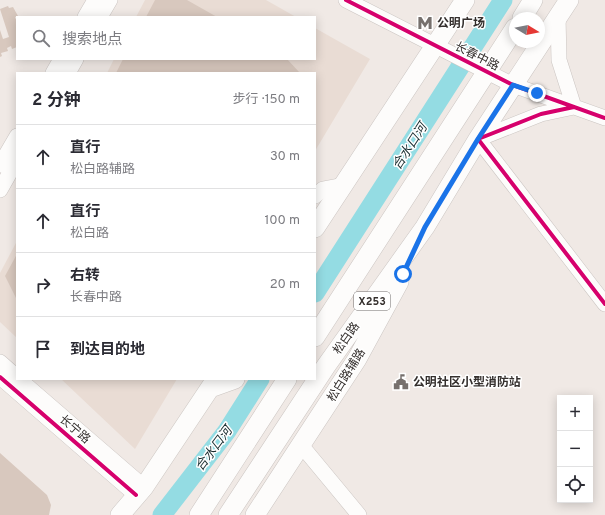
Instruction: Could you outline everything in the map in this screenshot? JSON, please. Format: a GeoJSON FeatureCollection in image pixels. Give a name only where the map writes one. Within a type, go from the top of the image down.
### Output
{"type":"FeatureCollection","features":[{"type":"Feature","properties":{"kind":"main road"},"geometry":{"type":"LineString","coordinates":[[316,226],[465,0]]}},
{"type":"Feature","properties":{"kind":"main road"},"geometry":{"type":"LineString","coordinates":[[526,12],[533,0]]}},
{"type":"Feature","properties":{"kind":"main road","name":"松白路"},"geometry":{"type":"LineString","coordinates":[[228,515],[326,366],[425,227],[478,139],[569,0]]}},
{"type":"Feature","properties":{"kind":"main road","name":"X253"},"geometry":{"type":"LineString","coordinates":[[316,334],[479,69],[509,35]]}},
{"type":"Feature","properties":{"kind":"main road","name":"松白路辅路"},"geometry":{"type":"LineString","coordinates":[[254,515],[357,359],[403,274],[425,227]]}},
{"type":"Feature","properties":{"kind":"main road"},"geometry":{"type":"LineString","coordinates":[[120,515],[140,491],[213,384],[231,380]]}},
{"type":"Feature","properties":{"kind":"main road"},"geometry":{"type":"LineString","coordinates":[[199,515],[286,380]]}},
{"type":"Feature","properties":{"kind":"street"},"geometry":{"type":"LineString","coordinates":[[86,16],[95,0]]}},
{"type":"Feature","properties":{"kind":"street"},"geometry":{"type":"LineString","coordinates":[[101,16],[110,0]]}},
{"type":"Feature","properties":{"kind":"street","name":"长春中路"},"geometry":{"type":"LineString","coordinates":[[346,0],[513,85],[605,118]]}},
{"type":"Feature","properties":{"kind":"street"},"geometry":{"type":"LineString","coordinates":[[558,17],[559,60],[574,107],[541,114],[478,139],[604,299]]}},
{"type":"Feature","properties":{"kind":"street"},"geometry":{"type":"LineString","coordinates":[[54,72],[60,60]]}},
{"type":"Feature","properties":{"kind":"street"},"geometry":{"type":"LineString","coordinates":[[69,72],[75,60]]}},
{"type":"Feature","properties":{"kind":"street"},"geometry":{"type":"LineString","coordinates":[[0,165],[16,138]]}},
{"type":"Feature","properties":{"kind":"street"},"geometry":{"type":"LineString","coordinates":[[0,190],[16,162]]}},
{"type":"Feature","properties":{"kind":"street"},"geometry":{"type":"LineString","coordinates":[[316,195],[323,189],[344,184]]}},
{"type":"Feature","properties":{"kind":"street"},"geometry":{"type":"LineString","coordinates":[[0,362],[16,376]]}},
{"type":"Feature","properties":{"kind":"street","name":"长宁路"},"geometry":{"type":"LineString","coordinates":[[0,377],[140,491]]}},
{"type":"Feature","properties":{"kind":"street","name":"长宁路"},"geometry":{"type":"LineString","coordinates":[[20,380],[140,491]]}},
{"type":"Feature","properties":{"kind":"street"},"geometry":{"type":"LineString","coordinates":[[301,445],[359,515]]}},
{"type":"Feature","properties":{"kind":"shaded area"},"geometry":{"type":"Polygon","coordinates":[[[145,0],[266,0],[294,16],[137,16],[145,0]]]}},
{"type":"Feature","properties":{"kind":"shaded area"},"geometry":{"type":"Polygon","coordinates":[[[316,29],[370,59],[316,149],[316,72],[108,72],[114,60],[316,60],[316,29]]]}},
{"type":"Feature","properties":{"kind":"shaded area"},"geometry":{"type":"Polygon","coordinates":[[[16,243],[16,337],[0,322],[0,273],[16,243]]]}},
{"type":"Feature","properties":{"kind":"shaded area"},"geometry":{"type":"Polygon","coordinates":[[[62,380],[176,380],[135,449],[62,380]]]}},
{"type":"Feature","properties":{"kind":"building"},"geometry":{"type":"Polygon","coordinates":[[[155,0],[187,0],[215,16],[147,16],[155,0]]]}},
{"type":"Feature","properties":{"kind":"building"},"geometry":{"type":"Polygon","coordinates":[[[8,6],[9,8],[13,7],[18,16],[15,17],[16,47],[12,49],[11,46],[7,48],[8,51],[1,53],[2,56],[0,57],[0,30],[3,39],[9,37],[0,9],[8,6]]]}},
{"type":"Feature","properties":{"kind":"building"},"geometry":{"type":"Polygon","coordinates":[[[122,60],[288,60],[299,72],[116,72],[122,60]]]}},
{"type":"Feature","properties":{"kind":"building"},"geometry":{"type":"Polygon","coordinates":[[[16,256],[16,298],[5,276],[16,256]]]}},
{"type":"Feature","properties":{"kind":"building"},"geometry":{"type":"Polygon","coordinates":[[[0,453],[47,495],[51,505],[49,515],[0,515],[0,453]]]}},
{"type":"Feature","properties":{"kind":"waterway","name":"合水口河"},"geometry":{"type":"LineString","coordinates":[[316,291],[503,0]]}},
{"type":"Feature","properties":{"kind":"waterway","name":"合水口河"},"geometry":{"type":"LineString","coordinates":[[162,515],[227,431],[259,380]]}},
{"type":"Feature","properties":{"kind":"cycle path"},"geometry":{"type":"LineString","coordinates":[[346,0],[513,85],[605,118]]}},
{"type":"Feature","properties":{"kind":"cycle path"},"geometry":{"type":"LineString","coordinates":[[574,107],[541,114],[478,139],[605,304]]}},
{"type":"Feature","properties":{"kind":"cycle path"},"geometry":{"type":"LineString","coordinates":[[0,377],[136,495]]}},
{"type":"Feature","properties":{"kind":"place","name":"公明广场"},"geometry":{"type":"Point","coordinates":[425,23]}},
{"type":"Feature","properties":{"kind":"place","name":"公明社区小型消防站"},"geometry":{"type":"Point","coordinates":[401,382]}},
{"type":"Feature","properties":{"kind":"route"},"geometry":{"type":"LineString","coordinates":[[403,274],[425,227],[478,139],[513,85],[537,93]]}}]}
